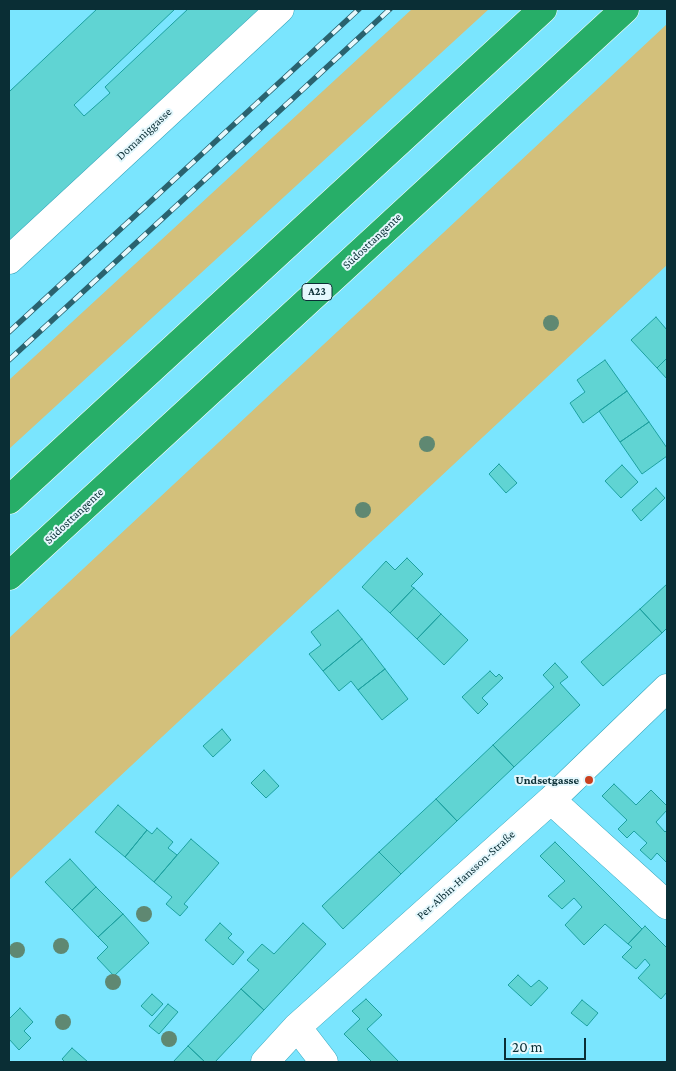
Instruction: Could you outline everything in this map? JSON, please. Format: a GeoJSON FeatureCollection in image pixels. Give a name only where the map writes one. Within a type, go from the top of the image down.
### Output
{"type":"FeatureCollection","features":[{"type":"Feature","properties":{"kind":"highway"},"geometry":{"type":"LineString","coordinates":[[9,500],[543,9]]}},
{"type":"Feature","properties":{"kind":"highway","name":"Südosttangente"},"geometry":{"type":"LineString","coordinates":[[9,576],[625,9]]}},
{"type":"Feature","properties":{"kind":"street","name":"Domaniggasse"},"geometry":{"type":"LineString","coordinates":[[9,260],[280,9]]}},
{"type":"Feature","properties":{"kind":"street","name":"Per-Albin-Hansson-Straße"},"geometry":{"type":"LineString","coordinates":[[265,1062],[297,1027],[551,800],[667,688]]}},
{"type":"Feature","properties":{"kind":"street"},"geometry":{"type":"LineString","coordinates":[[551,800],[667,905]]}},
{"type":"Feature","properties":{"kind":"street"},"geometry":{"type":"LineString","coordinates":[[297,1027],[324,1062]]}},
{"type":"Feature","properties":{"kind":"shaded area"},"geometry":{"type":"Polygon","coordinates":[[[412,9],[489,9],[9,449],[9,380],[412,9]]]}},
{"type":"Feature","properties":{"kind":"shaded area"},"geometry":{"type":"Polygon","coordinates":[[[667,24],[667,265],[9,880],[9,638],[667,24]]]}},
{"type":"Feature","properties":{"kind":"building"},"geometry":{"type":"Polygon","coordinates":[[[97,9],[175,9],[74,105],[84,116],[110,93],[105,87],[188,9],[261,9],[9,246],[9,90],[97,9]]]}},
{"type":"Feature","properties":{"kind":"building"},"geometry":{"type":"Polygon","coordinates":[[[656,317],[667,330],[667,358],[657,368],[631,340],[656,317]]]}},
{"type":"Feature","properties":{"kind":"building"},"geometry":{"type":"Polygon","coordinates":[[[667,358],[667,379],[657,368],[667,358]]]}},
{"type":"Feature","properties":{"kind":"building"},"geometry":{"type":"Polygon","coordinates":[[[605,360],[627,391],[583,423],[570,403],[585,392],[577,380],[605,360]]]}},
{"type":"Feature","properties":{"kind":"building"},"geometry":{"type":"Polygon","coordinates":[[[627,391],[649,422],[620,442],[599,411],[627,391]]]}},
{"type":"Feature","properties":{"kind":"building"},"geometry":{"type":"Polygon","coordinates":[[[649,422],[667,448],[667,456],[642,474],[620,442],[649,422]]]}},
{"type":"Feature","properties":{"kind":"building"},"geometry":{"type":"Polygon","coordinates":[[[499,464],[517,483],[506,493],[489,474],[499,464]]]}},
{"type":"Feature","properties":{"kind":"building"},"geometry":{"type":"Polygon","coordinates":[[[622,465],[638,482],[621,498],[605,481],[622,465]]]}},
{"type":"Feature","properties":{"kind":"building"},"geometry":{"type":"Polygon","coordinates":[[[656,488],[665,498],[641,521],[632,510],[656,488]]]}},
{"type":"Feature","properties":{"kind":"building"},"geometry":{"type":"Polygon","coordinates":[[[407,558],[423,574],[411,586],[414,588],[390,613],[362,587],[386,561],[395,570],[407,558]]]}},
{"type":"Feature","properties":{"kind":"building"},"geometry":{"type":"Polygon","coordinates":[[[667,584],[667,628],[662,633],[640,609],[667,584]]]}},
{"type":"Feature","properties":{"kind":"building"},"geometry":{"type":"Polygon","coordinates":[[[414,588],[441,614],[417,639],[390,613],[414,588]]]}},
{"type":"Feature","properties":{"kind":"building"},"geometry":{"type":"Polygon","coordinates":[[[640,609],[662,633],[603,686],[581,662],[640,609]]]}},
{"type":"Feature","properties":{"kind":"building"},"geometry":{"type":"Polygon","coordinates":[[[338,610],[362,639],[323,671],[309,654],[321,645],[311,632],[338,610]]]}},
{"type":"Feature","properties":{"kind":"building"},"geometry":{"type":"Polygon","coordinates":[[[441,614],[468,640],[444,665],[417,639],[441,614]]]}},
{"type":"Feature","properties":{"kind":"building"},"geometry":{"type":"Polygon","coordinates":[[[362,639],[385,669],[358,690],[351,681],[339,691],[323,671],[362,639]]]}},
{"type":"Feature","properties":{"kind":"building"},"geometry":{"type":"Polygon","coordinates":[[[555,663],[568,677],[560,683],[580,705],[514,767],[493,745],[554,687],[543,675],[555,663]]]}},
{"type":"Feature","properties":{"kind":"building"},"geometry":{"type":"Polygon","coordinates":[[[385,669],[408,699],[382,720],[358,690],[385,669]]]}},
{"type":"Feature","properties":{"kind":"building"},"geometry":{"type":"Polygon","coordinates":[[[490,671],[496,677],[499,674],[503,678],[482,698],[488,704],[478,714],[462,697],[490,671]]]}},
{"type":"Feature","properties":{"kind":"building"},"geometry":{"type":"Polygon","coordinates":[[[222,729],[231,740],[213,757],[203,746],[222,729]]]}},
{"type":"Feature","properties":{"kind":"building"},"geometry":{"type":"Polygon","coordinates":[[[493,745],[514,767],[457,821],[436,799],[493,745]]]}},
{"type":"Feature","properties":{"kind":"building"},"geometry":{"type":"Polygon","coordinates":[[[264,770],[279,786],[266,798],[251,783],[264,770]]]}},
{"type":"Feature","properties":{"kind":"building"},"geometry":{"type":"Polygon","coordinates":[[[614,784],[636,805],[651,790],[667,806],[667,810],[656,822],[665,832],[667,830],[667,863],[657,853],[651,860],[640,850],[647,843],[634,831],[627,838],[618,829],[627,820],[602,796],[614,784]]]}},
{"type":"Feature","properties":{"kind":"building"},"geometry":{"type":"Polygon","coordinates":[[[436,799],[457,821],[401,874],[379,852],[436,799]]]}},
{"type":"Feature","properties":{"kind":"building"},"geometry":{"type":"Polygon","coordinates":[[[118,805],[147,830],[125,857],[95,832],[118,805]]]}},
{"type":"Feature","properties":{"kind":"building"},"geometry":{"type":"Polygon","coordinates":[[[157,828],[173,842],[168,848],[177,855],[154,882],[125,857],[147,830],[152,834],[157,828]]]}},
{"type":"Feature","properties":{"kind":"building"},"geometry":{"type":"Polygon","coordinates":[[[191,839],[219,863],[184,904],[188,907],[180,916],[166,904],[172,897],[154,882],[191,839]]]}},
{"type":"Feature","properties":{"kind":"building"},"geometry":{"type":"Polygon","coordinates":[[[555,842],[642,929],[628,944],[605,924],[584,945],[565,925],[582,907],[574,898],[562,909],[548,896],[565,881],[540,856],[555,842]]]}},
{"type":"Feature","properties":{"kind":"building"},"geometry":{"type":"Polygon","coordinates":[[[379,852],[401,874],[343,929],[322,906],[379,852]]]}},
{"type":"Feature","properties":{"kind":"building"},"geometry":{"type":"Polygon","coordinates":[[[70,859],[96,887],[72,910],[45,882],[70,859]]]}},
{"type":"Feature","properties":{"kind":"building"},"geometry":{"type":"Polygon","coordinates":[[[96,887],[123,914],[98,937],[72,910],[96,887]]]}},
{"type":"Feature","properties":{"kind":"building"},"geometry":{"type":"Polygon","coordinates":[[[123,914],[149,943],[114,976],[97,958],[108,947],[98,937],[123,914]]]}},
{"type":"Feature","properties":{"kind":"building"},"geometry":{"type":"Polygon","coordinates":[[[220,923],[232,934],[228,938],[244,952],[233,965],[205,940],[220,923]]]}},
{"type":"Feature","properties":{"kind":"building"},"geometry":{"type":"Polygon","coordinates":[[[303,923],[326,944],[264,1010],[241,989],[259,970],[247,960],[262,944],[274,954],[303,923]]]}},
{"type":"Feature","properties":{"kind":"building"},"geometry":{"type":"Polygon","coordinates":[[[645,926],[667,948],[667,992],[661,999],[638,978],[650,965],[645,959],[636,969],[622,957],[632,947],[628,944],[645,926]]]}},
{"type":"Feature","properties":{"kind":"building"},"geometry":{"type":"Polygon","coordinates":[[[518,975],[531,987],[539,980],[548,988],[531,1006],[508,985],[518,975]]]}},
{"type":"Feature","properties":{"kind":"building"},"geometry":{"type":"Polygon","coordinates":[[[241,989],[264,1010],[215,1062],[205,1062],[188,1046],[241,989]]]}},
{"type":"Feature","properties":{"kind":"building"},"geometry":{"type":"Polygon","coordinates":[[[152,994],[163,1004],[152,1016],[141,1006],[152,994]]]}},
{"type":"Feature","properties":{"kind":"building"},"geometry":{"type":"Polygon","coordinates":[[[366,999],[382,1015],[367,1029],[399,1062],[372,1062],[344,1034],[360,1019],[352,1011],[366,999]]]}},
{"type":"Feature","properties":{"kind":"building"},"geometry":{"type":"Polygon","coordinates":[[[582,1000],[598,1013],[587,1026],[571,1013],[582,1000]]]}},
{"type":"Feature","properties":{"kind":"building"},"geometry":{"type":"Polygon","coordinates":[[[168,1004],[178,1012],[159,1034],[149,1026],[168,1004]]]}},
{"type":"Feature","properties":{"kind":"building"},"geometry":{"type":"Polygon","coordinates":[[[20,1008],[33,1022],[24,1031],[31,1038],[19,1050],[9,1039],[9,1019],[20,1008]]]}},
{"type":"Feature","properties":{"kind":"building"},"geometry":{"type":"Polygon","coordinates":[[[188,1046],[205,1062],[173,1062],[188,1046]]]}},
{"type":"Feature","properties":{"kind":"building"},"geometry":{"type":"Polygon","coordinates":[[[72,1048],[88,1062],[65,1062],[62,1059],[72,1048]]]}},
{"type":"Feature","properties":{"kind":"railway"},"geometry":{"type":"LineString","coordinates":[[9,332],[359,9]]}},
{"type":"Feature","properties":{"kind":"railway"},"geometry":{"type":"LineString","coordinates":[[9,360],[390,9]]}},
{"type":"Feature","properties":{"kind":"place","name":"Undsetgasse"},"geometry":{"type":"Point","coordinates":[589,780]}}]}
